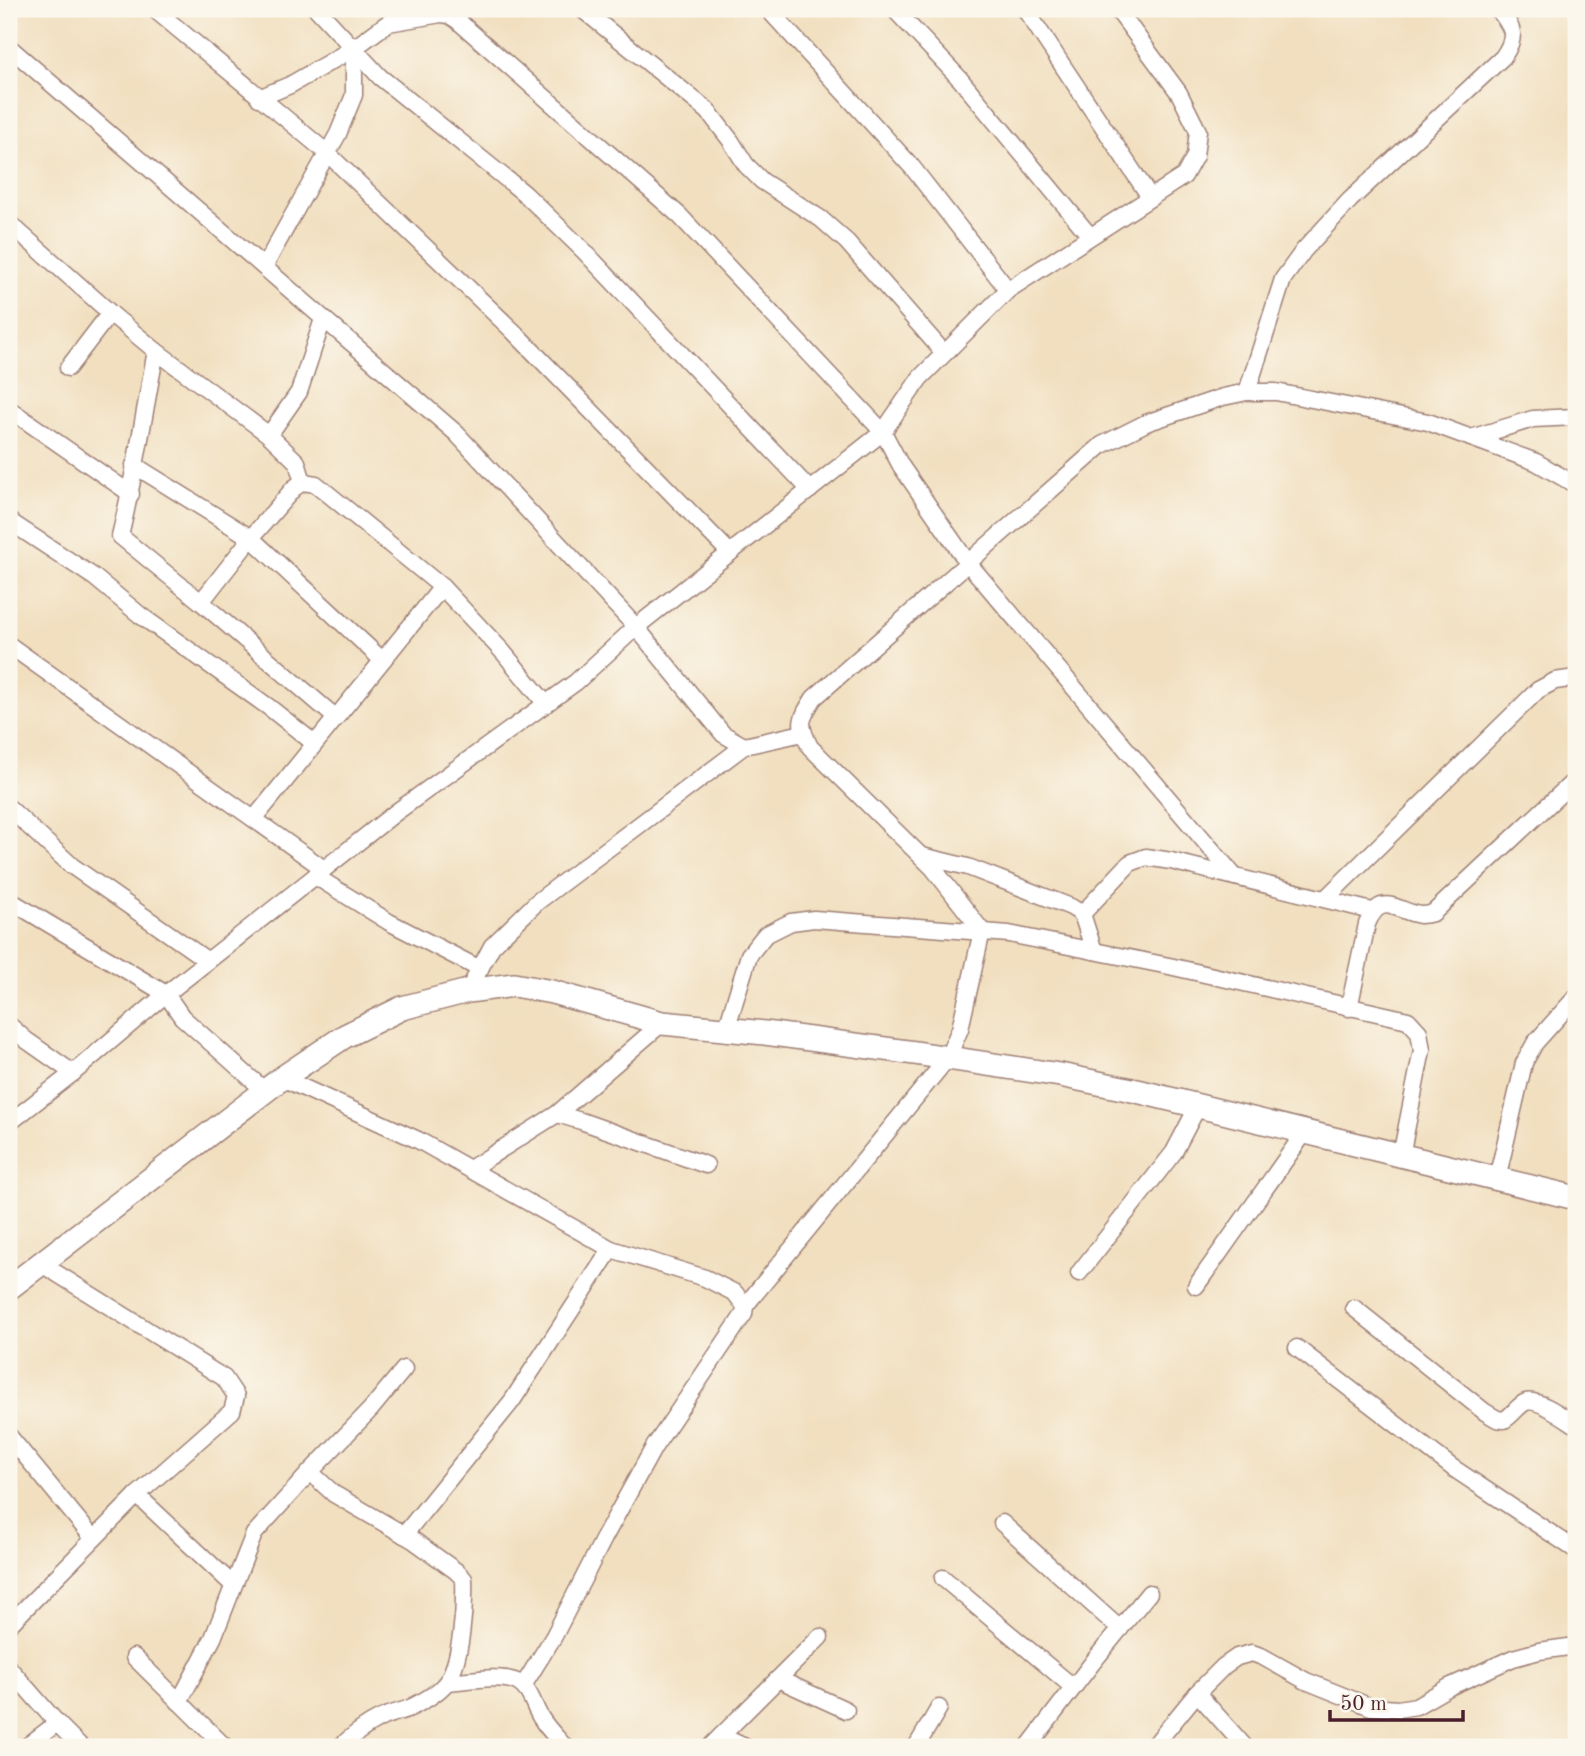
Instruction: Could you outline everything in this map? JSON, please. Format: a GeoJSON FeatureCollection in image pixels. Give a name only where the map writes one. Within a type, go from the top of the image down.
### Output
{"type":"FeatureCollection","features":[{"type":"Feature","properties":{"kind":"street"},"geometry":{"type":"LineString","coordinates":[[154,9],[326,152],[512,330],[730,553]]}},
{"type":"Feature","properties":{"kind":"street"},"geometry":{"type":"LineString","coordinates":[[317,9],[380,77],[525,194],[584,251],[810,490]]}},
{"type":"Feature","properties":{"kind":"street"},"geometry":{"type":"LineString","coordinates":[[582,9],[708,111],[746,165],[762,181],[821,219],[847,242],[944,353]]}},
{"type":"Feature","properties":{"kind":"street"},"geometry":{"type":"LineString","coordinates":[[768,9],[912,167],[1007,290]]}},
{"type":"Feature","properties":{"kind":"street"},"geometry":{"type":"LineString","coordinates":[[894,9],[960,79],[1090,236]]}},
{"type":"Feature","properties":{"kind":"street"},"geometry":{"type":"LineString","coordinates":[[1026,9],[1150,197]]}},
{"type":"Feature","properties":{"kind":"street"},"geometry":{"type":"LineString","coordinates":[[9,1123],[166,994],[395,813],[576,682],[636,627],[883,432],[920,378],[1007,290],[1184,176],[1195,156],[1198,131],[1179,93],[1117,9]]}},
{"type":"Feature","properties":{"kind":"street"},"geometry":{"type":"LineString","coordinates":[[1247,391],[1283,279],[1304,250],[1350,200],[1503,57],[1512,44],[1512,27],[1498,9]]}},
{"type":"Feature","properties":{"kind":"street"},"geometry":{"type":"LineString","coordinates":[[259,98],[290,85],[354,48],[388,23],[453,12],[457,20],[680,216],[883,432],[901,466],[968,563],[1235,877]]}},
{"type":"Feature","properties":{"kind":"street"},"geometry":{"type":"LineString","coordinates":[[9,47],[456,433],[636,627],[723,734],[744,746]]}},
{"type":"Feature","properties":{"kind":"street"},"geometry":{"type":"LineString","coordinates":[[264,267],[338,134],[355,95],[354,48]]}},
{"type":"Feature","properties":{"kind":"street"},"geometry":{"type":"LineString","coordinates":[[9,223],[156,351],[269,435],[297,462],[303,482]]}},
{"type":"Feature","properties":{"kind":"street"},"geometry":{"type":"LineString","coordinates":[[68,368],[110,313]]}},
{"type":"Feature","properties":{"kind":"street"},"geometry":{"type":"LineString","coordinates":[[269,435],[299,392],[323,318]]}},
{"type":"Feature","properties":{"kind":"street"},"geometry":{"type":"LineString","coordinates":[[156,351],[121,536],[335,717]]}},
{"type":"Feature","properties":{"kind":"street"},"geometry":{"type":"LineString","coordinates":[[982,931],[933,868],[810,747],[803,733],[801,718],[814,698],[1102,445],[1146,423],[1223,397],[1247,391],[1276,392],[1428,422],[1536,462],[1576,485]]}},
{"type":"Feature","properties":{"kind":"street"},"geometry":{"type":"LineString","coordinates":[[9,410],[131,494]]}},
{"type":"Feature","properties":{"kind":"street"},"geometry":{"type":"LineString","coordinates":[[1471,438],[1532,419],[1576,416]]}},
{"type":"Feature","properties":{"kind":"street"},"geometry":{"type":"LineString","coordinates":[[134,466],[251,538],[382,660]]}},
{"type":"Feature","properties":{"kind":"street"},"geometry":{"type":"LineString","coordinates":[[201,602],[293,488],[303,482],[316,484],[442,587],[503,652],[546,704]]}},
{"type":"Feature","properties":{"kind":"street"},"geometry":{"type":"LineString","coordinates":[[9,521],[93,577],[140,615],[270,708],[314,743]]}},
{"type":"Feature","properties":{"kind":"street"},"geometry":{"type":"LineString","coordinates":[[254,819],[442,587]]}},
{"type":"Feature","properties":{"kind":"street"},"geometry":{"type":"LineString","coordinates":[[9,645],[254,819],[320,873],[389,922],[480,969]]}},
{"type":"Feature","properties":{"kind":"street"},"geometry":{"type":"LineString","coordinates":[[1325,900],[1538,690],[1555,681],[1576,678]]}},
{"type":"Feature","properties":{"kind":"street"},"geometry":{"type":"LineString","coordinates":[[468,991],[492,946],[537,902],[744,746],[803,733]]}},
{"type":"Feature","properties":{"kind":"street"},"geometry":{"type":"LineString","coordinates":[[1349,1008],[1372,911],[1391,905],[1422,915],[1433,913],[1576,779]]}},
{"type":"Feature","properties":{"kind":"street"},"geometry":{"type":"LineString","coordinates":[[9,808],[72,866],[208,961]]}},
{"type":"Feature","properties":{"kind":"street"},"geometry":{"type":"LineString","coordinates":[[920,855],[968,867],[1071,906],[1082,914],[1094,951]]}},
{"type":"Feature","properties":{"kind":"street"},"geometry":{"type":"LineString","coordinates":[[1082,914],[1130,863],[1146,856],[1372,911]]}},
{"type":"Feature","properties":{"kind":"street"},"geometry":{"type":"LineString","coordinates":[[9,900],[166,994],[182,1017],[273,1085],[418,1140],[611,1249],[705,1278],[735,1293],[745,1306]]}},
{"type":"Feature","properties":{"kind":"street"},"geometry":{"type":"LineString","coordinates":[[726,1030],[749,954],[765,935],[791,922],[814,919],[1009,934],[1169,966],[1408,1020],[1419,1032],[1422,1050],[1401,1156]]}},
{"type":"Feature","properties":{"kind":"street"},"geometry":{"type":"LineString","coordinates":[[523,1686],[554,1636],[654,1447],[744,1314],[745,1306],[947,1059],[960,1029],[982,931]]}},
{"type":"Feature","properties":{"kind":"street"},"geometry":{"type":"LineString","coordinates":[[9,1288],[273,1085],[345,1035],[402,1009],[468,991],[514,985],[552,992],[662,1024],[901,1052],[1060,1075],[1137,1091],[1576,1198]]}},
{"type":"Feature","properties":{"kind":"street"},"geometry":{"type":"LineString","coordinates":[[1497,1179],[1524,1063],[1535,1043],[1576,997]]}},
{"type":"Feature","properties":{"kind":"street"},"geometry":{"type":"LineString","coordinates":[[470,1169],[557,1114],[662,1024]]}},
{"type":"Feature","properties":{"kind":"street"},"geometry":{"type":"LineString","coordinates":[[9,1025],[73,1073]]}},
{"type":"Feature","properties":{"kind":"street"},"geometry":{"type":"LineString","coordinates":[[1079,1273],[1174,1152],[1198,1106]]}},
{"type":"Feature","properties":{"kind":"street"},"geometry":{"type":"LineString","coordinates":[[557,1114],[706,1165]]}},
{"type":"Feature","properties":{"kind":"street"},"geometry":{"type":"LineString","coordinates":[[1196,1286],[1305,1132]]}},
{"type":"Feature","properties":{"kind":"street"},"geometry":{"type":"LineString","coordinates":[[404,1535],[512,1401],[611,1249]]}},
{"type":"Feature","properties":{"kind":"street"},"geometry":{"type":"LineString","coordinates":[[9,1625],[137,1495],[232,1411],[236,1396],[224,1378],[40,1263]]}},
{"type":"Feature","properties":{"kind":"street"},"geometry":{"type":"LineString","coordinates":[[1354,1308],[1497,1419],[1504,1420],[1512,1416],[1523,1403],[1530,1401],[1576,1425]]}},
{"type":"Feature","properties":{"kind":"street"},"geometry":{"type":"LineString","coordinates":[[1297,1348],[1453,1468],[1576,1550]]}},
{"type":"Feature","properties":{"kind":"street"},"geometry":{"type":"LineString","coordinates":[[179,1702],[213,1639],[254,1534],[371,1409],[404,1369]]}},
{"type":"Feature","properties":{"kind":"street"},"geometry":{"type":"LineString","coordinates":[[9,1436],[93,1538]]}},
{"type":"Feature","properties":{"kind":"street"},"geometry":{"type":"LineString","coordinates":[[310,1472],[334,1494],[424,1548],[464,1579],[456,1664],[447,1682],[436,1692],[410,1707],[379,1719],[340,1747]]}},
{"type":"Feature","properties":{"kind":"street"},"geometry":{"type":"LineString","coordinates":[[137,1495],[233,1585]]}},
{"type":"Feature","properties":{"kind":"street"},"geometry":{"type":"LineString","coordinates":[[1002,1523],[1120,1629]]}},
{"type":"Feature","properties":{"kind":"street"},"geometry":{"type":"LineString","coordinates":[[943,1578],[1073,1687]]}},
{"type":"Feature","properties":{"kind":"street"},"geometry":{"type":"LineString","coordinates":[[1028,1747],[1149,1593]]}},
{"type":"Feature","properties":{"kind":"street"},"geometry":{"type":"LineString","coordinates":[[716,1742],[820,1637]]}},
{"type":"Feature","properties":{"kind":"street"},"geometry":{"type":"LineString","coordinates":[[1153,1747],[1197,1693],[1224,1666],[1237,1657],[1252,1653],[1306,1681],[1370,1707],[1398,1709],[1416,1706],[1449,1687],[1513,1658],[1576,1646]]}},
{"type":"Feature","properties":{"kind":"street"},"geometry":{"type":"LineString","coordinates":[[134,1657],[225,1747]]}},
{"type":"Feature","properties":{"kind":"street"},"geometry":{"type":"LineString","coordinates":[[9,1668],[81,1747]]}},
{"type":"Feature","properties":{"kind":"street"},"geometry":{"type":"LineString","coordinates":[[447,1682],[492,1679],[518,1682],[527,1689],[541,1718],[565,1747]]}},
{"type":"Feature","properties":{"kind":"street"},"geometry":{"type":"LineString","coordinates":[[778,1679],[846,1710]]}},
{"type":"Feature","properties":{"kind":"street"},"geometry":{"type":"LineString","coordinates":[[1197,1693],[1245,1747]]}},
{"type":"Feature","properties":{"kind":"street"},"geometry":{"type":"LineString","coordinates":[[916,1747],[939,1708]]}},
{"type":"Feature","properties":{"kind":"street"},"geometry":{"type":"LineString","coordinates":[[26,1747],[57,1723]]}},
{"type":"Feature","properties":{"kind":"street"},"geometry":{"type":"LineString","coordinates":[[716,1742],[745,1747]]}}]}
